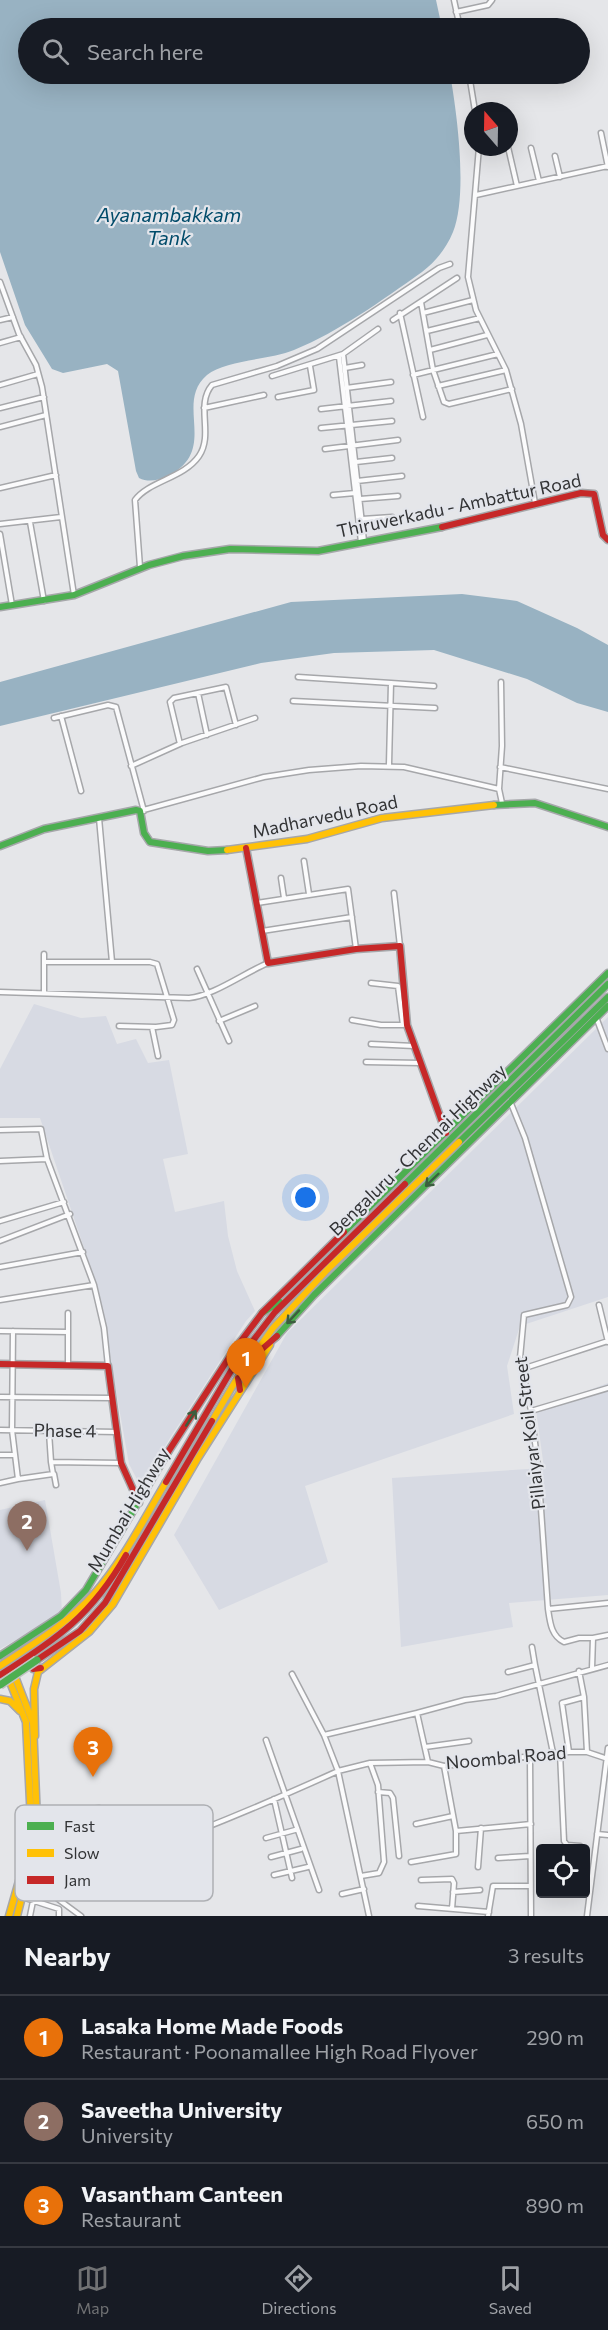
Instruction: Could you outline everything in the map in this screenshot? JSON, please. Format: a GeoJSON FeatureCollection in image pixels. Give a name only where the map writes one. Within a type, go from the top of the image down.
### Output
{"type":"FeatureCollection","features":[{"type":"Feature","properties":{"kind":"main road","name":"Thiruverkadu - Ambattur Road"},"geometry":{"type":"LineString","coordinates":[[0,607],[74,595],[140,567],[173,558],[230,549],[318,550],[441,527],[535,503],[590,492],[597,499],[603,535],[608,540]]}},
{"type":"Feature","properties":{"kind":"main road","name":"Madharvedu Road"},"geometry":{"type":"LineString","coordinates":[[142,811],[145,835],[153,843],[208,851],[307,839],[382,818],[502,803],[535,803],[608,827]]}},
{"type":"Feature","properties":{"kind":"main road"},"geometry":{"type":"LineString","coordinates":[[0,846],[44,829],[132,810],[142,811]]}},
{"type":"Feature","properties":{"kind":"main road"},"geometry":{"type":"LineString","coordinates":[[246,848],[268,963],[356,949],[400,946],[405,1025],[446,1133]]}},
{"type":"Feature","properties":{"kind":"main road"},"geometry":{"type":"LineString","coordinates":[[0,1656],[61,1616],[82,1596],[103,1566],[139,1503],[232,1353],[262,1313],[608,973]]}},
{"type":"Feature","properties":{"kind":"main road","name":"Bengaluru - Chennai Highway"},"geometry":{"type":"LineString","coordinates":[[253,1340],[275,1312],[608,984]]}},
{"type":"Feature","properties":{"kind":"main road","name":"Bengaluru - Chennai Highway"},"geometry":{"type":"LineString","coordinates":[[247,1364],[294,1304],[509,1100],[595,1014],[608,996]]}},
{"type":"Feature","properties":{"kind":"main road"},"geometry":{"type":"LineString","coordinates":[[595,1014],[608,1006]]}},
{"type":"Feature","properties":{"kind":"main road"},"geometry":{"type":"LineString","coordinates":[[4,1670],[34,1658],[80,1631],[102,1608],[247,1364],[509,1100]]}},
{"type":"Feature","properties":{"kind":"main road"},"geometry":{"type":"LineString","coordinates":[[262,1313],[275,1306],[318,1269]]}},
{"type":"Feature","properties":{"kind":"main road"},"geometry":{"type":"LineString","coordinates":[[36,1805],[34,1689],[41,1668],[89,1632],[113,1604],[240,1390],[277,1336]]}},
{"type":"Feature","properties":{"kind":"main road","name":"Mumbai Highway"},"geometry":{"type":"LineString","coordinates":[[4,1670],[86,1604],[110,1573],[235,1364],[253,1340]]}},
{"type":"Feature","properties":{"kind":"main road"},"geometry":{"type":"LineString","coordinates":[[0,1364],[108,1366],[121,1463],[139,1503]]}},
{"type":"Feature","properties":{"kind":"main road"},"geometry":{"type":"LineString","coordinates":[[238,1378],[240,1390]]}},
{"type":"Feature","properties":{"kind":"main road"},"geometry":{"type":"LineString","coordinates":[[0,1685],[91,1610],[114,1576],[141,1522]]}},
{"type":"Feature","properties":{"kind":"main road"},"geometry":{"type":"LineString","coordinates":[[34,1658],[30,1666],[41,1668]]}},
{"type":"Feature","properties":{"kind":"main road"},"geometry":{"type":"LineString","coordinates":[[4,1670],[22,1707],[26,1726],[30,1805]]}},
{"type":"Feature","properties":{"kind":"main road"},"geometry":{"type":"LineString","coordinates":[[4,1670],[30,1709],[35,1742]]}},
{"type":"Feature","properties":{"kind":"main road"},"geometry":{"type":"LineString","coordinates":[[0,1699],[10,1701],[17,1707],[26,1726]]}},
{"type":"Feature","properties":{"kind":"main road"},"geometry":{"type":"LineString","coordinates":[[9,1916],[16,1901]]}},
{"type":"Feature","properties":{"kind":"main road"},"geometry":{"type":"LineString","coordinates":[[17,1916],[19,1901]]}},
{"type":"Feature","properties":{"kind":"street"},"geometry":{"type":"LineString","coordinates":[[454,0],[458,18]]}},
{"type":"Feature","properties":{"kind":"street"},"geometry":{"type":"LineString","coordinates":[[456,12],[488,5],[492,0]]}},
{"type":"Feature","properties":{"kind":"street"},"geometry":{"type":"LineString","coordinates":[[471,84],[474,102]]}},
{"type":"Feature","properties":{"kind":"street"},"geometry":{"type":"LineString","coordinates":[[476,195],[608,167],[606,148],[601,133]]}},
{"type":"Feature","properties":{"kind":"street"},"geometry":{"type":"LineString","coordinates":[[531,148],[539,181]]}},
{"type":"Feature","properties":{"kind":"street"},"geometry":{"type":"LineString","coordinates":[[478,156],[468,277],[480,318],[506,370],[512,389],[521,424],[535,503]]}},
{"type":"Feature","properties":{"kind":"street"},"geometry":{"type":"LineString","coordinates":[[510,156],[517,186]]}},
{"type":"Feature","properties":{"kind":"street"},"geometry":{"type":"LineString","coordinates":[[555,156],[560,177]]}},
{"type":"Feature","properties":{"kind":"street"},"geometry":{"type":"LineString","coordinates":[[140,567],[135,500],[188,467],[198,457],[205,436],[204,397],[212,385],[277,366],[317,349],[440,268],[450,264]]}},
{"type":"Feature","properties":{"kind":"street"},"geometry":{"type":"LineString","coordinates":[[393,320],[400,313],[457,278]]}},
{"type":"Feature","properties":{"kind":"street"},"geometry":{"type":"LineString","coordinates":[[0,282],[2,296],[38,374],[44,397],[74,595]]}},
{"type":"Feature","properties":{"kind":"street"},"geometry":{"type":"LineString","coordinates":[[423,313],[473,300]]}},
{"type":"Feature","properties":{"kind":"street"},"geometry":{"type":"LineString","coordinates":[[421,302],[433,370],[444,402],[449,404],[512,389]]}},
{"type":"Feature","properties":{"kind":"street"},"geometry":{"type":"LineString","coordinates":[[400,313],[423,417]]}},
{"type":"Feature","properties":{"kind":"street"},"geometry":{"type":"LineString","coordinates":[[0,320],[13,317]]}},
{"type":"Feature","properties":{"kind":"street"},"geometry":{"type":"LineString","coordinates":[[427,331],[480,318]]}},
{"type":"Feature","properties":{"kind":"street"},"geometry":{"type":"LineString","coordinates":[[272,376],[341,356],[378,329]]}},
{"type":"Feature","properties":{"kind":"street"},"geometry":{"type":"LineString","coordinates":[[430,350],[487,335]]}},
{"type":"Feature","properties":{"kind":"street"},"geometry":{"type":"LineString","coordinates":[[0,343],[21,337]]}},
{"type":"Feature","properties":{"kind":"street"},"geometry":{"type":"LineString","coordinates":[[414,375],[498,354]]}},
{"type":"Feature","properties":{"kind":"street"},"geometry":{"type":"LineString","coordinates":[[341,356],[345,368],[345,389]]}},
{"type":"Feature","properties":{"kind":"street"},"geometry":{"type":"LineString","coordinates":[[341,356],[360,499],[360,519]]}},
{"type":"Feature","properties":{"kind":"street"},"geometry":{"type":"LineString","coordinates":[[278,397],[314,390],[309,366]]}},
{"type":"Feature","properties":{"kind":"street"},"geometry":{"type":"LineString","coordinates":[[345,368],[362,366]]}},
{"type":"Feature","properties":{"kind":"street"},"geometry":{"type":"LineString","coordinates":[[438,386],[506,370]]}},
{"type":"Feature","properties":{"kind":"street"},"geometry":{"type":"LineString","coordinates":[[0,385],[38,374]]}},
{"type":"Feature","properties":{"kind":"street"},"geometry":{"type":"LineString","coordinates":[[345,389],[391,382]]}},
{"type":"Feature","properties":{"kind":"street"},"geometry":{"type":"LineString","coordinates":[[204,408],[264,395]]}},
{"type":"Feature","properties":{"kind":"street"},"geometry":{"type":"LineString","coordinates":[[0,408],[44,397]]}},
{"type":"Feature","properties":{"kind":"street"},"geometry":{"type":"LineString","coordinates":[[321,409],[391,401]]}},
{"type":"Feature","properties":{"kind":"street"},"geometry":{"type":"LineString","coordinates":[[0,427],[46,415]]}},
{"type":"Feature","properties":{"kind":"street"},"geometry":{"type":"LineString","coordinates":[[321,428],[392,421]]}},
{"type":"Feature","properties":{"kind":"street"},"geometry":{"type":"LineString","coordinates":[[326,449],[398,440]]}},
{"type":"Feature","properties":{"kind":"street"},"geometry":{"type":"LineString","coordinates":[[352,446],[356,462],[355,493],[363,542]]}},
{"type":"Feature","properties":{"kind":"street"},"geometry":{"type":"LineString","coordinates":[[356,462],[393,458]]}},
{"type":"Feature","properties":{"kind":"street"},"geometry":{"type":"LineString","coordinates":[[0,488],[56,475]]}},
{"type":"Feature","properties":{"kind":"street"},"geometry":{"type":"LineString","coordinates":[[356,481],[402,476]]}},
{"type":"Feature","properties":{"kind":"street"},"geometry":{"type":"LineString","coordinates":[[333,495],[355,493]]}},
{"type":"Feature","properties":{"kind":"street"},"geometry":{"type":"LineString","coordinates":[[360,499],[398,496]]}},
{"type":"Feature","properties":{"kind":"street"},"geometry":{"type":"LineString","coordinates":[[360,519],[392,516]]}},
{"type":"Feature","properties":{"kind":"street"},"geometry":{"type":"LineString","coordinates":[[0,524],[62,517]]}},
{"type":"Feature","properties":{"kind":"street"},"geometry":{"type":"LineString","coordinates":[[30,522],[44,601]]}},
{"type":"Feature","properties":{"kind":"street"},"geometry":{"type":"LineString","coordinates":[[0,534],[12,605]]}},
{"type":"Feature","properties":{"kind":"street"},"geometry":{"type":"LineString","coordinates":[[298,677],[434,686]]}},
{"type":"Feature","properties":{"kind":"street"},"geometry":{"type":"LineString","coordinates":[[501,682],[499,789],[502,803]]}},
{"type":"Feature","properties":{"kind":"street"},"geometry":{"type":"LineString","coordinates":[[389,764],[391,683]]}},
{"type":"Feature","properties":{"kind":"street"},"geometry":{"type":"LineString","coordinates":[[180,744],[170,702],[226,687],[236,725]]}},
{"type":"Feature","properties":{"kind":"street"},"geometry":{"type":"LineString","coordinates":[[198,693],[207,735]]}},
{"type":"Feature","properties":{"kind":"street"},"geometry":{"type":"LineString","coordinates":[[293,700],[435,708]]}},
{"type":"Feature","properties":{"kind":"street"},"geometry":{"type":"LineString","coordinates":[[54,718],[113,705],[117,712],[142,811],[264,777],[309,770],[389,764],[499,789]]}},
{"type":"Feature","properties":{"kind":"street"},"geometry":{"type":"LineString","coordinates":[[61,716],[81,791]]}},
{"type":"Feature","properties":{"kind":"street"},"geometry":{"type":"LineString","coordinates":[[131,766],[180,744],[255,718]]}},
{"type":"Feature","properties":{"kind":"street"},"geometry":{"type":"LineString","coordinates":[[500,767],[608,789]]}},
{"type":"Feature","properties":{"kind":"street"},"geometry":{"type":"LineString","coordinates":[[99,818],[112,962]]}},
{"type":"Feature","properties":{"kind":"street"},"geometry":{"type":"LineString","coordinates":[[304,861],[309,894]]}},
{"type":"Feature","properties":{"kind":"street"},"geometry":{"type":"LineString","coordinates":[[280,878],[284,898]]}},
{"type":"Feature","properties":{"kind":"street"},"geometry":{"type":"LineString","coordinates":[[257,903],[348,889],[356,949]]}},
{"type":"Feature","properties":{"kind":"street"},"geometry":{"type":"LineString","coordinates":[[394,893],[400,946]]}},
{"type":"Feature","properties":{"kind":"street"},"geometry":{"type":"LineString","coordinates":[[262,932],[352,917]]}},
{"type":"Feature","properties":{"kind":"street"},"geometry":{"type":"LineString","coordinates":[[44,954],[44,993]]}},
{"type":"Feature","properties":{"kind":"street"},"geometry":{"type":"LineString","coordinates":[[44,962],[158,964],[174,1020],[172,1025],[119,1026]]}},
{"type":"Feature","properties":{"kind":"street"},"geometry":{"type":"LineString","coordinates":[[0,992],[168,999],[208,994],[246,972],[268,963]]}},
{"type":"Feature","properties":{"kind":"street"},"geometry":{"type":"LineString","coordinates":[[197,969],[229,1041]]}},
{"type":"Feature","properties":{"kind":"street"},"geometry":{"type":"LineString","coordinates":[[370,983],[401,986]]}},
{"type":"Feature","properties":{"kind":"street"},"geometry":{"type":"LineString","coordinates":[[219,1021],[255,1006]]}},
{"type":"Feature","properties":{"kind":"street"},"geometry":{"type":"LineString","coordinates":[[595,1014],[608,1049]]}},
{"type":"Feature","properties":{"kind":"street"},"geometry":{"type":"LineString","coordinates":[[352,1020],[381,1025],[405,1025]]}},
{"type":"Feature","properties":{"kind":"street"},"geometry":{"type":"LineString","coordinates":[[152,1027],[158,1056]]}},
{"type":"Feature","properties":{"kind":"street"},"geometry":{"type":"LineString","coordinates":[[371,1044],[414,1046]]}},
{"type":"Feature","properties":{"kind":"street"},"geometry":{"type":"LineString","coordinates":[[366,1062],[420,1063]]}},
{"type":"Feature","properties":{"kind":"street","name":"Pillaiyar Koil Street"},"geometry":{"type":"LineString","coordinates":[[509,1100],[525,1138],[571,1297],[567,1305],[524,1315],[520,1351],[531,1410],[548,1609],[552,1630],[559,1640],[564,1642],[579,1638],[593,1638]]}},
{"type":"Feature","properties":{"kind":"street"},"geometry":{"type":"LineString","coordinates":[[0,1130],[41,1129],[47,1160],[70,1214],[94,1285],[104,1328],[108,1366]]}},
{"type":"Feature","properties":{"kind":"street"},"geometry":{"type":"LineString","coordinates":[[0,1161],[47,1160]]}},
{"type":"Feature","properties":{"kind":"street"},"geometry":{"type":"LineString","coordinates":[[0,1221],[64,1202]]}},
{"type":"Feature","properties":{"kind":"street"},"geometry":{"type":"LineString","coordinates":[[0,1241],[70,1214]]}},
{"type":"Feature","properties":{"kind":"street"},"geometry":{"type":"LineString","coordinates":[[0,1268],[83,1252]]}},
{"type":"Feature","properties":{"kind":"street"},"geometry":{"type":"LineString","coordinates":[[0,1300],[94,1285]]}},
{"type":"Feature","properties":{"kind":"street"},"geometry":{"type":"LineString","coordinates":[[522,1369],[608,1341],[599,1305]]}},
{"type":"Feature","properties":{"kind":"street"},"geometry":{"type":"LineString","coordinates":[[68,1313],[68,1365]]}},
{"type":"Feature","properties":{"kind":"street"},"geometry":{"type":"LineString","coordinates":[[0,1331],[68,1332]]}},
{"type":"Feature","properties":{"kind":"street","name":"Phase 4"},"geometry":{"type":"LineString","coordinates":[[12,1430],[13,1331]]}},
{"type":"Feature","properties":{"kind":"street"},"geometry":{"type":"LineString","coordinates":[[531,1410],[608,1388]]}},
{"type":"Feature","properties":{"kind":"street"},"geometry":{"type":"LineString","coordinates":[[0,1397],[112,1398]]}},
{"type":"Feature","properties":{"kind":"street","name":"Phase 4"},"geometry":{"type":"LineString","coordinates":[[0,1430],[117,1432]]}},
{"type":"Feature","properties":{"kind":"street"},"geometry":{"type":"LineString","coordinates":[[12,1430],[18,1479]]}},
{"type":"Feature","properties":{"kind":"street"},"geometry":{"type":"LineString","coordinates":[[49,1432],[51,1462],[56,1485]]}},
{"type":"Feature","properties":{"kind":"street"},"geometry":{"type":"LineString","coordinates":[[0,1455],[14,1455]]}},
{"type":"Feature","properties":{"kind":"street"},"geometry":{"type":"LineString","coordinates":[[51,1462],[121,1463]]}},
{"type":"Feature","properties":{"kind":"street"},"geometry":{"type":"LineString","coordinates":[[0,1483],[54,1474]]}},
{"type":"Feature","properties":{"kind":"street"},"geometry":{"type":"LineString","coordinates":[[548,1609],[608,1604]]}},
{"type":"Feature","properties":{"kind":"street"},"geometry":{"type":"LineString","coordinates":[[592,1668],[593,1638],[608,1635]]}},
{"type":"Feature","properties":{"kind":"street"},"geometry":{"type":"LineString","coordinates":[[532,1647],[553,1754]]}},
{"type":"Feature","properties":{"kind":"street"},"geometry":{"type":"LineString","coordinates":[[508,1672],[535,1665]]}},
{"type":"Feature","properties":{"kind":"street"},"geometry":{"type":"LineString","coordinates":[[324,1735],[540,1684],[579,1671],[608,1665]]}},
{"type":"Feature","properties":{"kind":"street"},"geometry":{"type":"LineString","coordinates":[[579,1671],[584,1697],[587,1752]]}},
{"type":"Feature","properties":{"kind":"street"},"geometry":{"type":"LineString","coordinates":[[292,1674],[324,1735],[338,1771],[369,1916]]}},
{"type":"Feature","properties":{"kind":"street"},"geometry":{"type":"LineString","coordinates":[[569,1752],[562,1703],[584,1697]]}},
{"type":"Feature","properties":{"kind":"street","name":"Noombal Road"},"geometry":{"type":"LineString","coordinates":[[417,1713],[428,1762],[444,1766],[569,1752],[587,1752],[607,1759]]}},
{"type":"Feature","properties":{"kind":"street"},"geometry":{"type":"LineString","coordinates":[[266,1740],[319,1890]]}},
{"type":"Feature","properties":{"kind":"street"},"geometry":{"type":"LineString","coordinates":[[425,1747],[469,1741]]}},
{"type":"Feature","properties":{"kind":"street"},"geometry":{"type":"LineString","coordinates":[[587,1916],[608,1748]]}},
{"type":"Feature","properties":{"kind":"street"},"geometry":{"type":"LineString","coordinates":[[560,1753],[564,1841],[566,1844]]}},
{"type":"Feature","properties":{"kind":"street"},"geometry":{"type":"LineString","coordinates":[[530,1756],[531,1916]]}},
{"type":"Feature","properties":{"kind":"street"},"geometry":{"type":"LineString","coordinates":[[361,1875],[379,1873],[384,1867],[378,1792],[370,1762]]}},
{"type":"Feature","properties":{"kind":"street"},"geometry":{"type":"LineString","coordinates":[[213,1825],[338,1771],[370,1762],[428,1762]]}},
{"type":"Feature","properties":{"kind":"street"},"geometry":{"type":"LineString","coordinates":[[411,1862],[454,1856],[457,1850],[456,1831],[444,1766]]}},
{"type":"Feature","properties":{"kind":"street"},"geometry":{"type":"LineString","coordinates":[[378,1792],[390,1793],[393,1798],[399,1856]]}},
{"type":"Feature","properties":{"kind":"street"},"geometry":{"type":"LineString","coordinates":[[274,1799],[292,1878]]}},
{"type":"Feature","properties":{"kind":"street"},"geometry":{"type":"LineString","coordinates":[[416,1824],[453,1816]]}},
{"type":"Feature","properties":{"kind":"street"},"geometry":{"type":"LineString","coordinates":[[456,1831],[531,1824]]}},
{"type":"Feature","properties":{"kind":"street"},"geometry":{"type":"LineString","coordinates":[[478,1868],[481,1828]]}},
{"type":"Feature","properties":{"kind":"street"},"geometry":{"type":"LineString","coordinates":[[266,1838],[295,1830]]}},
{"type":"Feature","properties":{"kind":"street"},"geometry":{"type":"LineString","coordinates":[[597,1834],[608,1835]]}},
{"type":"Feature","properties":{"kind":"street"},"geometry":{"type":"LineString","coordinates":[[271,1857],[301,1849]]}},
{"type":"Feature","properties":{"kind":"street"},"geometry":{"type":"LineString","coordinates":[[498,1858],[530,1857]]}},
{"type":"Feature","properties":{"kind":"street"},"geometry":{"type":"LineString","coordinates":[[274,1875],[308,1867]]}},
{"type":"Feature","properties":{"kind":"street"},"geometry":{"type":"LineString","coordinates":[[421,1880],[452,1879],[452,1909]]}},
{"type":"Feature","properties":{"kind":"street"},"geometry":{"type":"LineString","coordinates":[[418,1906],[488,1914],[493,1886],[530,1886]]}},
{"type":"Feature","properties":{"kind":"street"},"geometry":{"type":"LineString","coordinates":[[342,1894],[364,1889]]}},
{"type":"Feature","properties":{"kind":"street"},"geometry":{"type":"LineString","coordinates":[[453,1892],[480,1890]]}},
{"type":"Feature","properties":{"kind":"street"},"geometry":{"type":"LineString","coordinates":[[30,1916],[33,1901]]}},
{"type":"Feature","properties":{"kind":"street"},"geometry":{"type":"LineString","coordinates":[[36,1901],[59,1909],[59,1916]]}},
{"type":"Feature","properties":{"kind":"street"},"geometry":{"type":"LineString","coordinates":[[60,1901],[81,1916]]}},
{"type":"Feature","properties":{"kind":"shaded area"},"geometry":{"type":"Polygon","coordinates":[[[34,1004],[81,1018],[106,1016],[117,1044],[136,1039],[148,1063],[169,1060],[188,1154],[163,1159],[175,1212],[224,1201],[228,1236],[237,1271],[255,1311],[246,1321],[170,1438],[141,1487],[129,1464],[98,1289],[40,1118],[0,1118],[0,1069],[34,1004]]]}},
{"type":"Feature","properties":{"kind":"shaded area"},"geometry":{"type":"Polygon","coordinates":[[[608,1017],[608,1297],[520,1326],[507,1366],[514,1414],[305,1486],[328,1562],[219,1610],[174,1535],[287,1333],[608,1017]]]}},
{"type":"Feature","properties":{"kind":"shaded area"},"geometry":{"type":"Polygon","coordinates":[[[608,1383],[608,1595],[509,1603],[513,1627],[401,1647],[392,1478],[544,1468],[536,1410],[608,1383]]]}},
{"type":"Feature","properties":{"kind":"shaded area"},"geometry":{"type":"Polygon","coordinates":[[[45,1500],[61,1593],[62,1614],[0,1649],[0,1510],[45,1500]]]}},
{"type":"Feature","properties":{"kind":"water","name":"Ayanambakkam Tank"},"geometry":{"type":"Polygon","coordinates":[[[0,0],[436,0],[440,18],[18,18],[18,84],[452,84],[460,154],[460,197],[453,232],[447,244],[422,272],[328,334],[294,350],[225,366],[207,375],[198,387],[194,400],[194,441],[191,454],[182,466],[166,477],[152,480],[139,478],[118,371],[107,364],[63,373],[52,369],[25,325],[0,252],[0,0]]]}},
{"type":"Feature","properties":{"kind":"water"},"geometry":{"type":"Polygon","coordinates":[[[462,594],[517,601],[577,628],[608,645],[608,712],[577,703],[527,679],[434,650],[334,653],[261,663],[0,726],[0,682],[291,602],[462,594]]]}},
{"type":"Feature","properties":{"kind":"traffic: fast"},"geometry":{"type":"LineString","coordinates":[[0,607],[74,595],[149,565],[183,556],[230,549],[318,551],[442,527]]}},
{"type":"Feature","properties":{"kind":"traffic: fast"},"geometry":{"type":"LineString","coordinates":[[494,805],[535,803],[608,827]]}},
{"type":"Feature","properties":{"kind":"traffic: fast"},"geometry":{"type":"LineString","coordinates":[[0,846],[44,829],[136,810],[140,811],[144,833],[150,842],[208,851],[227,850]]}},
{"type":"Feature","properties":{"kind":"traffic: fast"},"geometry":{"type":"LineString","coordinates":[[344,1232],[608,973]]}},
{"type":"Feature","properties":{"kind":"traffic: fast"},"geometry":{"type":"LineString","coordinates":[[405,1184],[608,984]]}},
{"type":"Feature","properties":{"kind":"traffic: fast"},"geometry":{"type":"LineString","coordinates":[[459,1142],[608,997]]}},
{"type":"Feature","properties":{"kind":"traffic: fast"},"geometry":{"type":"LineString","coordinates":[[276,1337],[314,1295],[608,1006]]}},
{"type":"Feature","properties":{"kind":"traffic: fast"},"geometry":{"type":"LineString","coordinates":[[262,1313],[280,1302]]}},
{"type":"Feature","properties":{"kind":"traffic: fast"},"geometry":{"type":"LineString","coordinates":[[0,1656],[61,1616],[86,1590],[168,1452]]}},
{"type":"Feature","properties":{"kind":"traffic: fast"},"geometry":{"type":"LineString","coordinates":[[0,1685],[37,1660]]}},
{"type":"Feature","properties":{"kind":"traffic: slow"},"geometry":{"type":"LineString","coordinates":[[227,850],[307,839],[382,818],[494,805]]}},
{"type":"Feature","properties":{"kind":"traffic: slow"},"geometry":{"type":"LineString","coordinates":[[212,1421],[235,1382],[273,1328],[327,1270],[459,1142]]}},
{"type":"Feature","properties":{"kind":"traffic: slow"},"geometry":{"type":"LineString","coordinates":[[35,1736],[34,1689],[38,1672],[89,1632],[113,1604],[198,1458],[270,1345]]}},
{"type":"Feature","properties":{"kind":"traffic: slow"},"geometry":{"type":"LineString","coordinates":[[0,1666],[61,1624],[94,1594],[124,1554],[166,1482]]}},
{"type":"Feature","properties":{"kind":"traffic: slow"},"geometry":{"type":"LineString","coordinates":[[13,1671],[33,1723],[36,1805]]}},
{"type":"Feature","properties":{"kind":"traffic: slow"},"geometry":{"type":"LineString","coordinates":[[8,1677],[26,1722],[30,1805]]}},
{"type":"Feature","properties":{"kind":"traffic: slow"},"geometry":{"type":"LineString","coordinates":[[0,1699],[10,1701],[20,1711]]}},
{"type":"Feature","properties":{"kind":"traffic: slow"},"geometry":{"type":"LineString","coordinates":[[9,1916],[15,1895]]}},
{"type":"Feature","properties":{"kind":"traffic: slow"},"geometry":{"type":"LineString","coordinates":[[17,1916],[21,1901]]}},
{"type":"Feature","properties":{"kind":"traffic: jam"},"geometry":{"type":"LineString","coordinates":[[442,527],[581,493],[594,494],[603,535],[608,540]]}},
{"type":"Feature","properties":{"kind":"traffic: jam"},"geometry":{"type":"LineString","coordinates":[[246,848],[268,963],[356,949],[400,946],[407,1025],[446,1133]]}},
{"type":"Feature","properties":{"kind":"traffic: jam"},"geometry":{"type":"LineString","coordinates":[[166,1482],[235,1364],[275,1312],[405,1184]]}},
{"type":"Feature","properties":{"kind":"traffic: jam"},"geometry":{"type":"LineString","coordinates":[[168,1452],[232,1353],[262,1313],[344,1232]]}},
{"type":"Feature","properties":{"kind":"traffic: jam"},"geometry":{"type":"LineString","coordinates":[[261,1350],[277,1336]]}},
{"type":"Feature","properties":{"kind":"traffic: jam"},"geometry":{"type":"LineString","coordinates":[[0,1364],[108,1366],[121,1463],[139,1503]]}},
{"type":"Feature","properties":{"kind":"traffic: jam"},"geometry":{"type":"LineString","coordinates":[[238,1378],[240,1390]]}},
{"type":"Feature","properties":{"kind":"traffic: jam"},"geometry":{"type":"LineString","coordinates":[[37,1660],[80,1631],[105,1603],[212,1421]]}},
{"type":"Feature","properties":{"kind":"traffic: jam"},"geometry":{"type":"LineString","coordinates":[[0,1675],[39,1650],[72,1624],[100,1594],[126,1555]]}},
{"type":"Feature","properties":{"kind":"traffic: jam"},"geometry":{"type":"LineString","coordinates":[[29,1660],[33,1669],[41,1668]]}},
{"type":"Feature","properties":{"kind":"place","name":"Lasaka Home Made Foods"},"geometry":{"type":"Point","coordinates":[246,1388]}},
{"type":"Feature","properties":{"kind":"place","name":"Saveetha University"},"geometry":{"type":"Point","coordinates":[27,1551]}},
{"type":"Feature","properties":{"kind":"place","name":"Vasantham Canteen"},"geometry":{"type":"Point","coordinates":[93,1777]}}]}
